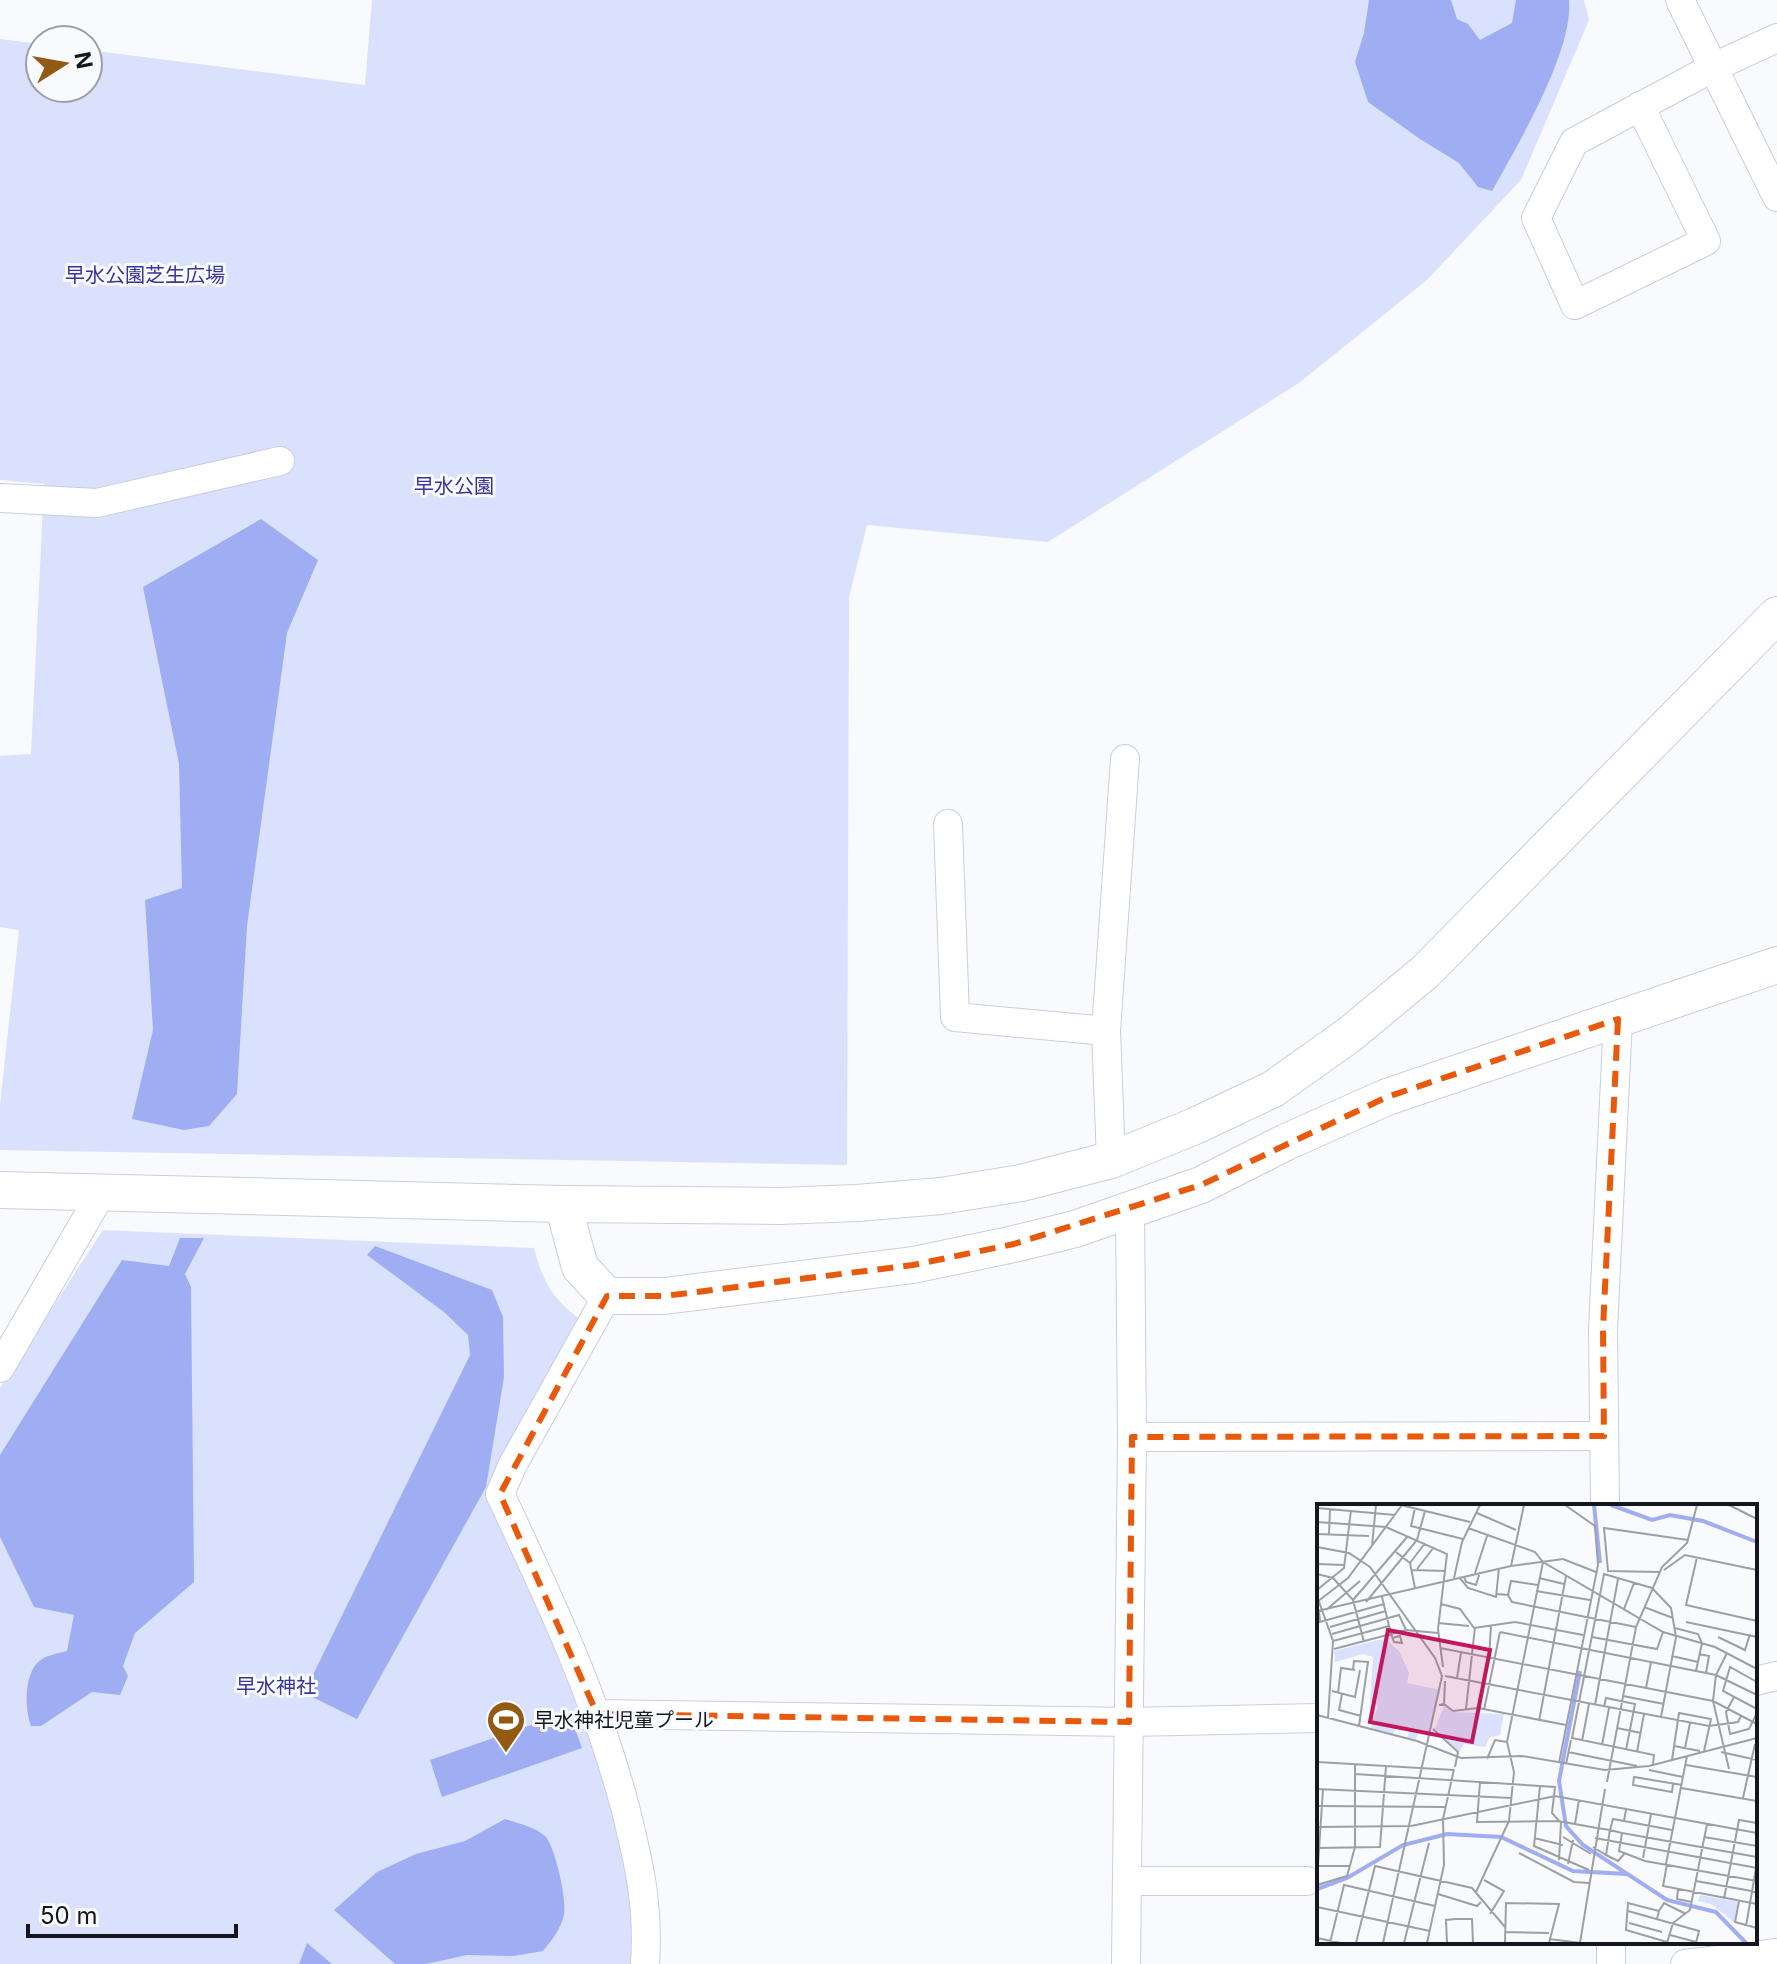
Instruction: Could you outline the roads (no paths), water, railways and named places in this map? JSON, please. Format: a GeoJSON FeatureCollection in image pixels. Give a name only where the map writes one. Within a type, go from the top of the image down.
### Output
{"type":"FeatureCollection","features":[{"type":"Feature","properties":{"kind":"street"},"geometry":{"type":"LineString","coordinates":[[1680,0],[1776,192]]}},
{"type":"Feature","properties":{"kind":"street"},"geometry":{"type":"LineString","coordinates":[[1640,106],[1706,241],[1575,305],[1536,218],[1574,142],[1640,106],[1714,67],[1777,38]]}},
{"type":"Feature","properties":{"kind":"street"},"geometry":{"type":"LineString","coordinates":[[0,498],[97,503],[280,461]]}},
{"type":"Feature","properties":{"kind":"street"},"geometry":{"type":"LineString","coordinates":[[0,1190],[563,1204],[779,1206],[941,1196],[1021,1183],[1111,1160],[1195,1126],[1273,1089],[1360,1026],[1425,972],[1777,615]]}},
{"type":"Feature","properties":{"kind":"street"},"geometry":{"type":"LineString","coordinates":[[1111,1160],[1106,1031],[1125,759]]}},
{"type":"Feature","properties":{"kind":"street"},"geometry":{"type":"LineString","coordinates":[[948,824],[955,1017],[1106,1031]]}},
{"type":"Feature","properties":{"kind":"street"},"geometry":{"type":"LineString","coordinates":[[563,1204],[580,1267],[607,1296],[664,1296],[913,1265],[1029,1241],[1201,1185],[1338,1116],[1387,1097],[1777,965]]}},
{"type":"Feature","properties":{"kind":"street"},"geometry":{"type":"LineString","coordinates":[[1605,1504],[1603,1329],[1618,1019]]}},
{"type":"Feature","properties":{"kind":"street"},"geometry":{"type":"LineString","coordinates":[[0,1368],[102,1192]]}},
{"type":"Feature","properties":{"kind":"street"},"geometry":{"type":"LineString","coordinates":[[1126,1964],[1132,1437],[1130,1209]]}},
{"type":"Feature","properties":{"kind":"street"},"geometry":{"type":"LineString","coordinates":[[607,1296],[512,1466],[500,1494],[559,1618],[611,1755],[643,1876],[647,1937],[645,1964]]}},
{"type":"Feature","properties":{"kind":"street"},"geometry":{"type":"LineString","coordinates":[[1132,1437],[1604,1436]]}},
{"type":"Feature","properties":{"kind":"street"},"geometry":{"type":"LineString","coordinates":[[1757,1681],[1777,1676]]}},
{"type":"Feature","properties":{"kind":"street"},"geometry":{"type":"LineString","coordinates":[[597,1714],[1129,1722],[1317,1718]]}},
{"type":"Feature","properties":{"kind":"street"},"geometry":{"type":"LineString","coordinates":[[1127,1881],[1307,1881]]}},
{"type":"Feature","properties":{"kind":"street"},"geometry":{"type":"LineString","coordinates":[[1685,1964],[1777,1953]]}},
{"type":"Feature","properties":{"kind":"water"},"geometry":{"type":"Polygon","coordinates":[[[1369,0],[1451,0],[1457,19],[1468,24],[1480,40],[1512,23],[1516,0],[1569,0],[1563,45],[1553,71],[1529,124],[1492,191],[1478,187],[1459,163],[1368,102],[1355,62],[1369,0]]]}},
{"type":"Feature","properties":{"kind":"water"},"geometry":{"type":"Polygon","coordinates":[[[261,519],[318,560],[287,633],[247,926],[237,1094],[209,1126],[184,1130],[132,1119],[153,1030],[145,900],[182,888],[179,764],[143,587],[261,519]]]}},
{"type":"Feature","properties":{"kind":"water"},"geometry":{"type":"Polygon","coordinates":[[[180,1238],[204,1238],[185,1274],[191,1287],[194,1582],[135,1633],[123,1666],[128,1676],[120,1695],[92,1692],[41,1726],[31,1726],[27,1690],[32,1672],[42,1659],[67,1651],[74,1615],[34,1607],[0,1537],[0,1455],[122,1260],[169,1266],[180,1238]]]}},
{"type":"Feature","properties":{"kind":"water"},"geometry":{"type":"Polygon","coordinates":[[[375,1246],[492,1290],[503,1317],[504,1377],[486,1487],[357,1719],[304,1693],[470,1355],[468,1335],[444,1312],[367,1255],[375,1246]]]}},
{"type":"Feature","properties":{"kind":"water","name":"早水神社児童プール"},"geometry":{"type":"Polygon","coordinates":[[[569,1712],[582,1748],[442,1797],[430,1760],[569,1712]]]}},
{"type":"Feature","properties":{"kind":"water"},"geometry":{"type":"Polygon","coordinates":[[[505,1819],[545,1836],[556,1861],[564,1897],[564,1914],[543,1951],[514,1956],[467,1955],[426,1964],[395,1964],[334,1910],[377,1872],[416,1854],[465,1841],[505,1819]]]}},
{"type":"Feature","properties":{"kind":"water"},"geometry":{"type":"Polygon","coordinates":[[[307,1943],[332,1964],[299,1964],[307,1943]]]}},
{"type":"Feature","properties":{"kind":"place","name":"早水神社児童プール"},"geometry":{"type":"Point","coordinates":[506,1754]}},
{"type":"Feature","properties":{"kind":"park label","name":"早水公園芝生広場"},"geometry":{"type":"Point","coordinates":[145,275]}},
{"type":"Feature","properties":{"kind":"park label","name":"早水公園"},"geometry":{"type":"Point","coordinates":[454,486]}},
{"type":"Feature","properties":{"kind":"park label","name":"早水神社"},"geometry":{"type":"Point","coordinates":[276,1686]}}]}
